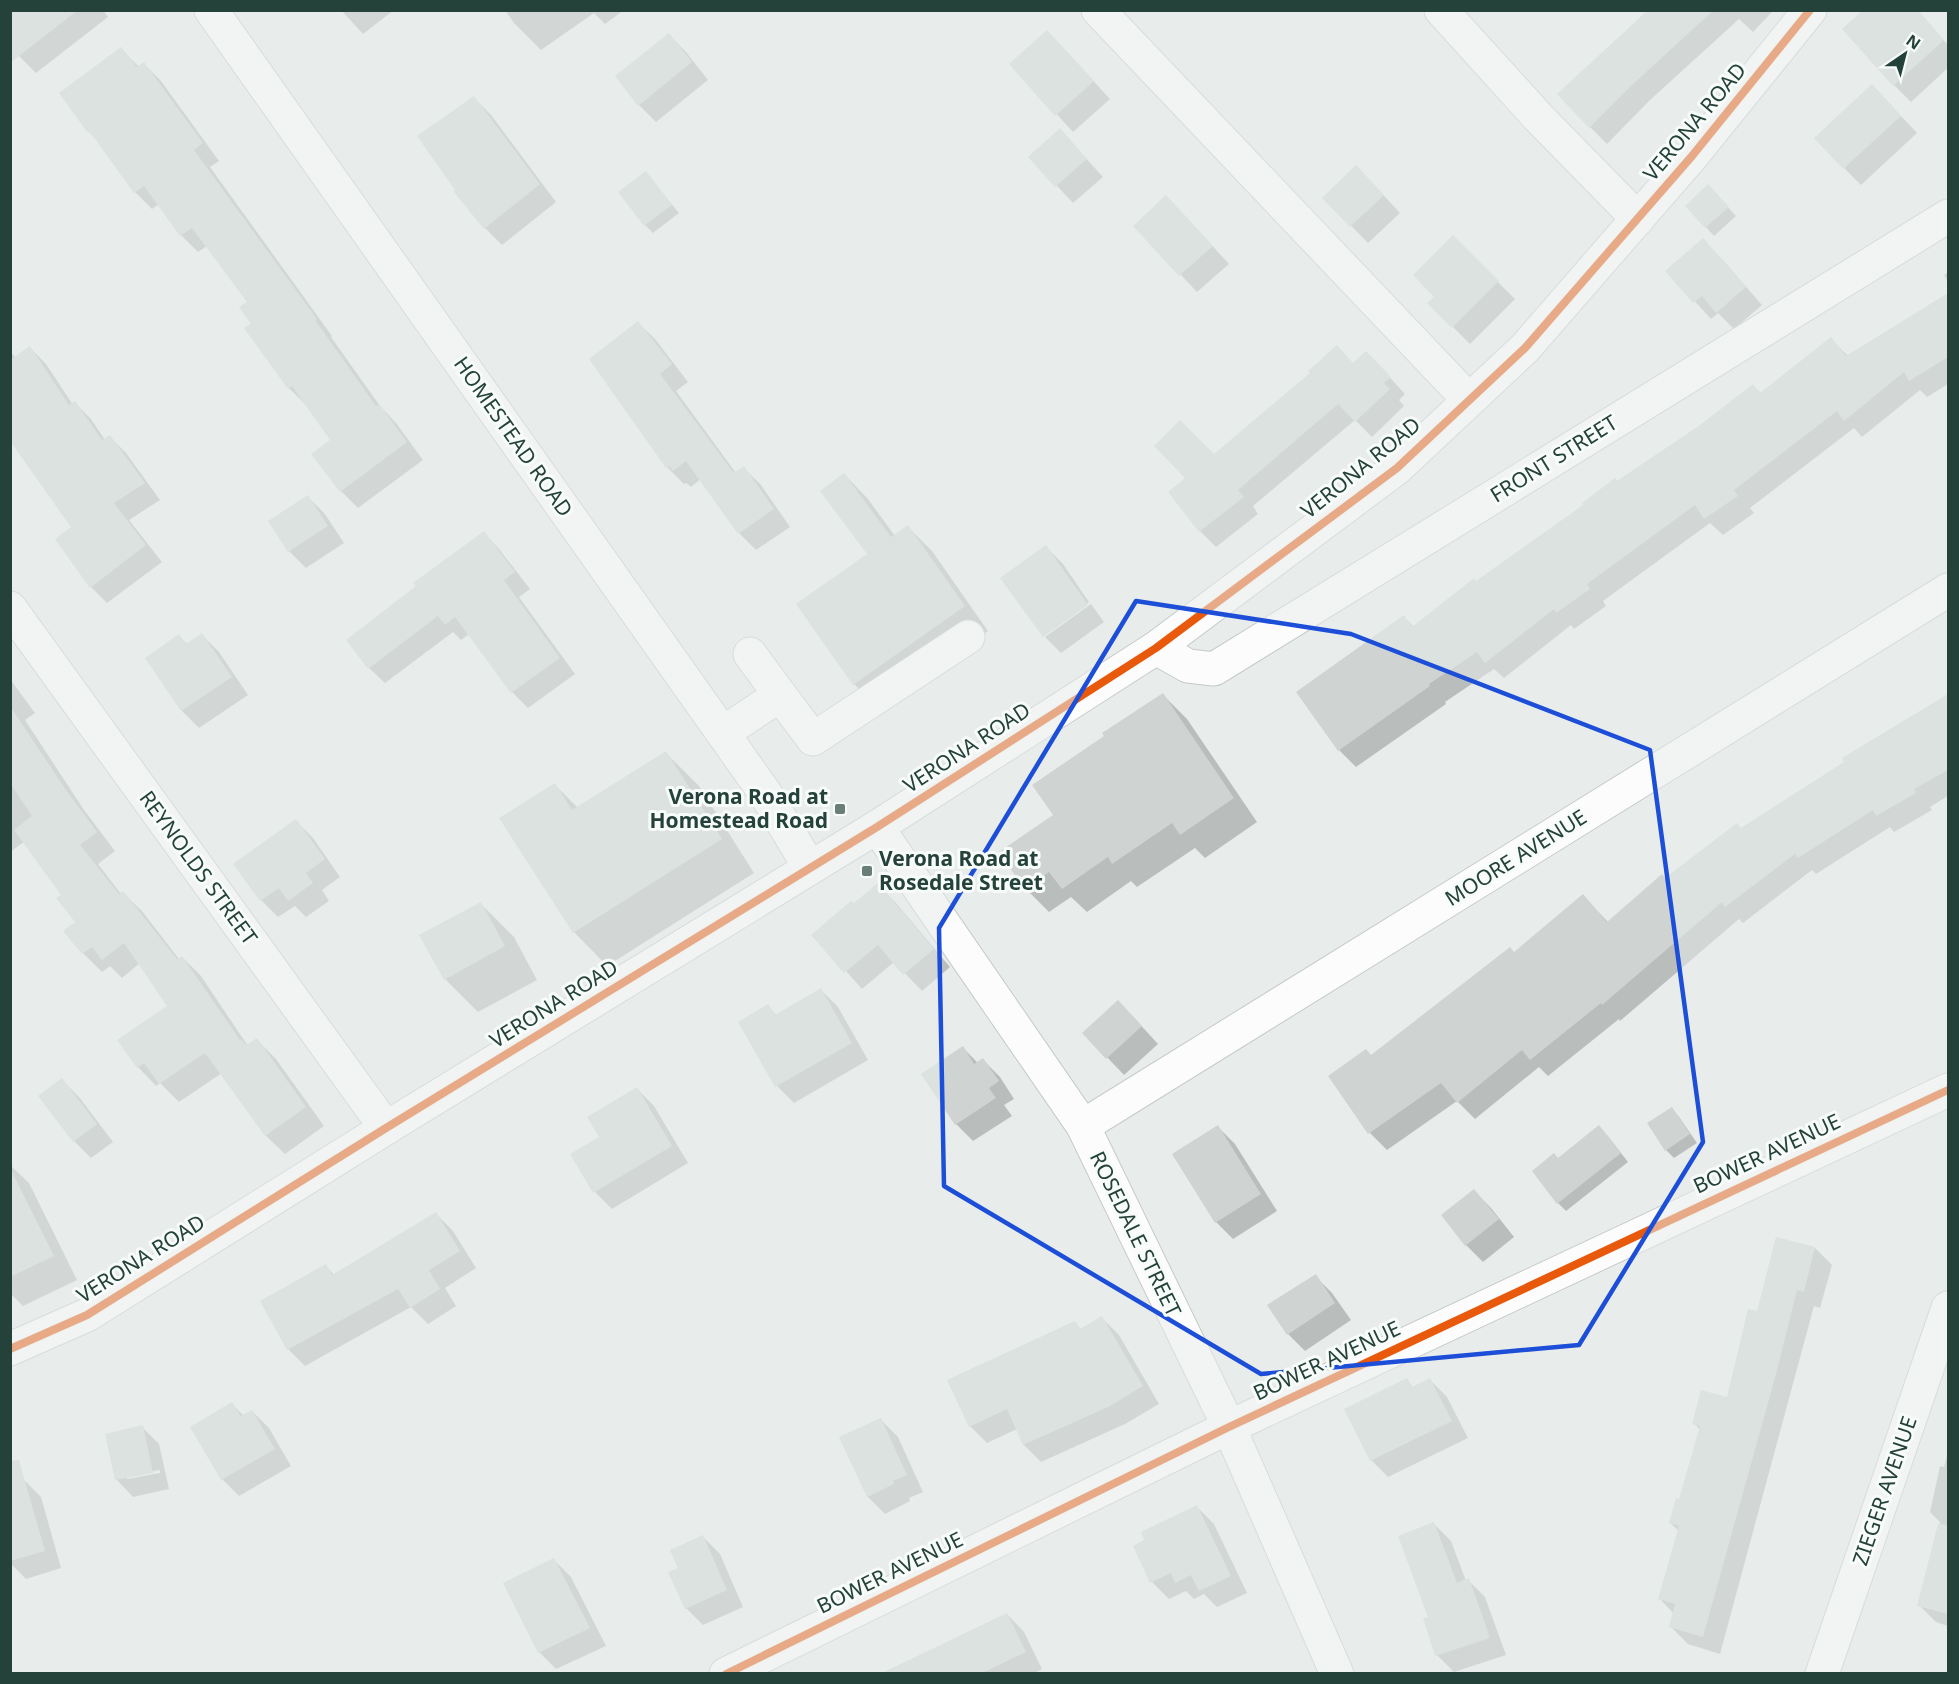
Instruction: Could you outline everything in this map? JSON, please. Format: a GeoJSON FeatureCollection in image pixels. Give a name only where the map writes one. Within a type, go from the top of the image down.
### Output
{"type":"FeatureCollection","features":[{"type":"Feature","properties":{"kind":"street","name":"HOMESTEAD ROAD"},"geometry":{"type":"LineString","coordinates":[[211,10],[765,793],[810,868]]}},
{"type":"Feature","properties":{"kind":"street"},"geometry":{"type":"LineString","coordinates":[[1098,10],[1469,400]]}},
{"type":"Feature","properties":{"kind":"street"},"geometry":{"type":"LineString","coordinates":[[1441,10],[1540,119],[1638,219]]}},
{"type":"Feature","properties":{"kind":"street","name":"VERONA ROAD"},"geometry":{"type":"LineString","coordinates":[[10,1349],[87,1315],[386,1128],[877,827],[1156,648],[1397,468],[1525,348],[1692,156],[1810,10]]}},
{"type":"Feature","properties":{"kind":"street","name":"FRONT STREET"},"geometry":{"type":"LineString","coordinates":[[1156,648],[1188,666],[1214,669],[1948,216]]}},
{"type":"Feature","properties":{"kind":"street","name":"MOORE AVENUE"},"geometry":{"type":"LineString","coordinates":[[1083,1126],[1948,590]]}},
{"type":"Feature","properties":{"kind":"street","name":"REYNOLDS STREET"},"geometry":{"type":"LineString","coordinates":[[10,608],[386,1128]]}},
{"type":"Feature","properties":{"kind":"street"},"geometry":{"type":"LineString","coordinates":[[750,654],[813,739],[968,636]]}},
{"type":"Feature","properties":{"kind":"street"},"geometry":{"type":"LineString","coordinates":[[723,733],[780,695]]}},
{"type":"Feature","properties":{"kind":"street","name":"ROSEDALE STREET"},"geometry":{"type":"LineString","coordinates":[[877,827],[1083,1126],[1229,1427],[1337,1674]]}},
{"type":"Feature","properties":{"kind":"street","name":"BOWER AVENUE"},"geometry":{"type":"LineString","coordinates":[[726,1674],[1229,1427],[1948,1090]]}},
{"type":"Feature","properties":{"kind":"street","name":"ZIEGER AVENUE"},"geometry":{"type":"LineString","coordinates":[[1822,1674],[1948,1308]]}},
{"type":"Feature","properties":{"kind":"highlighted area"},"geometry":{"type":"Polygon","coordinates":[[[1136,601],[1351,634],[1650,750],[1703,1142],[1579,1345],[1261,1374],[944,1186],[939,928],[1136,601]]]}},
{"type":"Feature","properties":{"kind":"building"},"geometry":{"type":"Polygon","coordinates":[[[10,10],[78,10],[10,63],[10,10]]]}},
{"type":"Feature","properties":{"kind":"building"},"geometry":{"type":"Polygon","coordinates":[[[1648,10],[1714,10],[1589,128],[1557,94],[1648,10]]]}},
{"type":"Feature","properties":{"kind":"building"},"geometry":{"type":"Polygon","coordinates":[[[1863,10],[1918,10],[1944,40],[1893,86],[1842,29],[1863,10]]]}},
{"type":"Feature","properties":{"kind":"building"},"geometry":{"type":"Polygon","coordinates":[[[1047,30],[1094,81],[1055,116],[1009,64],[1047,30]]]}},
{"type":"Feature","properties":{"kind":"building"},"geometry":{"type":"Polygon","coordinates":[[[669,33],[692,62],[638,106],[615,76],[669,33]]]}},
{"type":"Feature","properties":{"kind":"building"},"geometry":{"type":"Polygon","coordinates":[[[121,47],[137,67],[144,62],[203,143],[194,150],[317,319],[315,320],[376,406],[379,404],[407,442],[340,492],[311,454],[330,440],[292,386],[288,389],[244,328],[251,324],[239,307],[247,302],[192,228],[180,236],[144,186],[134,193],[59,93],[121,47]]]}},
{"type":"Feature","properties":{"kind":"building"},"geometry":{"type":"Polygon","coordinates":[[[1872,84],[1901,116],[1843,169],[1814,138],[1872,84]]]}},
{"type":"Feature","properties":{"kind":"building"},"geometry":{"type":"Polygon","coordinates":[[[474,96],[540,184],[484,229],[453,191],[455,190],[417,136],[474,96]]]}},
{"type":"Feature","properties":{"kind":"building"},"geometry":{"type":"Polygon","coordinates":[[[1060,128],[1087,159],[1055,187],[1028,157],[1060,128]]]}},
{"type":"Feature","properties":{"kind":"building"},"geometry":{"type":"Polygon","coordinates":[[[1356,165],[1384,195],[1350,227],[1322,198],[1356,165]]]}},
{"type":"Feature","properties":{"kind":"building"},"geometry":{"type":"Polygon","coordinates":[[[646,171],[672,205],[644,226],[618,192],[646,171]]]}},
{"type":"Feature","properties":{"kind":"building"},"geometry":{"type":"Polygon","coordinates":[[[1708,184],[1729,207],[1705,228],[1685,206],[1708,184]]]}},
{"type":"Feature","properties":{"kind":"building"},"geometry":{"type":"Polygon","coordinates":[[[1166,195],[1213,246],[1179,276],[1133,226],[1166,195]]]}},
{"type":"Feature","properties":{"kind":"building"},"geometry":{"type":"Polygon","coordinates":[[[1453,235],[1499,281],[1452,328],[1427,303],[1434,297],[1413,275],[1453,235]]]}},
{"type":"Feature","properties":{"kind":"building"},"geometry":{"type":"Polygon","coordinates":[[[1703,238],[1746,287],[1716,313],[1702,296],[1693,303],[1665,271],[1703,238]]]}},
{"type":"Feature","properties":{"kind":"building"},"geometry":{"type":"Polygon","coordinates":[[[1948,293],[1948,357],[1909,381],[1904,372],[1844,421],[1837,411],[1734,490],[1738,496],[1704,519],[1695,505],[1587,584],[1590,589],[1556,613],[1554,609],[1485,663],[1477,652],[1338,751],[1296,692],[1404,615],[1412,627],[1474,578],[1476,581],[1583,505],[1582,503],[1615,478],[1617,481],[1700,425],[1753,384],[1760,393],[1831,337],[1846,356],[1948,293]]]}},
{"type":"Feature","properties":{"kind":"building"},"geometry":{"type":"Polygon","coordinates":[[[638,321],[672,364],[660,374],[734,473],[744,466],[774,509],[738,534],[686,461],[673,471],[669,466],[666,468],[589,359],[638,321]]]}},
{"type":"Feature","properties":{"kind":"building"},"geometry":{"type":"Polygon","coordinates":[[[1337,345],[1353,363],[1366,351],[1391,377],[1384,383],[1390,389],[1355,422],[1338,404],[1238,490],[1244,497],[1199,532],[1168,492],[1185,478],[1154,446],[1180,420],[1214,454],[1310,373],[1308,371],[1337,345]]]}},
{"type":"Feature","properties":{"kind":"building"},"geometry":{"type":"Polygon","coordinates":[[[30,346],[69,405],[75,401],[102,440],[110,435],[145,483],[114,503],[146,545],[90,588],[55,539],[71,527],[10,441],[10,360],[30,346]]]}},
{"type":"Feature","properties":{"kind":"building"},"geometry":{"type":"Polygon","coordinates":[[[844,473],[891,537],[908,525],[965,606],[853,685],[796,604],[867,554],[820,491],[844,473]]]}},
{"type":"Feature","properties":{"kind":"building"},"geometry":{"type":"Polygon","coordinates":[[[308,495],[328,526],[288,552],[268,521],[308,495]]]}},
{"type":"Feature","properties":{"kind":"building"},"geometry":{"type":"Polygon","coordinates":[[[484,531],[515,572],[504,580],[560,658],[511,693],[455,617],[445,625],[438,616],[368,669],[346,640],[416,586],[413,583],[484,531]]]}},
{"type":"Feature","properties":{"kind":"building"},"geometry":{"type":"Polygon","coordinates":[[[1046,545],[1088,605],[1043,637],[1000,578],[1046,545]]]}},
{"type":"Feature","properties":{"kind":"building"},"geometry":{"type":"Polygon","coordinates":[[[202,633],[232,677],[181,711],[145,658],[179,634],[186,644],[202,633]]]}},
{"type":"Feature","properties":{"kind":"building"},"geometry":{"type":"Polygon","coordinates":[[[1163,693],[1234,798],[1180,835],[1172,823],[1112,864],[1108,857],[1062,889],[1049,872],[1024,889],[999,852],[1053,815],[1032,785],[1104,736],[1102,733],[1163,693]]]}},
{"type":"Feature","properties":{"kind":"building"},"geometry":{"type":"Polygon","coordinates":[[[1948,694],[1948,770],[1914,789],[1916,793],[1876,816],[1873,810],[1798,858],[1795,854],[1725,907],[1722,902],[1602,1005],[1601,1003],[1530,1060],[1522,1050],[1457,1103],[1441,1083],[1368,1134],[1328,1076],[1366,1049],[1371,1055],[1510,947],[1514,952],[1583,894],[1607,922],[1662,874],[1665,878],[1737,823],[1741,828],[1844,762],[1842,758],[1948,694]]]}},
{"type":"Feature","properties":{"kind":"building"},"geometry":{"type":"Polygon","coordinates":[[[10,706],[97,832],[80,845],[119,894],[123,891],[177,959],[182,956],[240,1040],[246,1045],[257,1038],[306,1107],[265,1136],[205,1053],[159,1084],[144,1063],[137,1068],[117,1040],[167,1006],[124,943],[102,960],[92,947],[82,954],[63,931],[75,922],[56,898],[61,895],[14,830],[32,816],[10,783],[10,706]]]}},
{"type":"Feature","properties":{"kind":"building"},"geometry":{"type":"Polygon","coordinates":[[[666,751],[722,839],[573,933],[499,818],[555,783],[572,810],[666,751]]]}},
{"type":"Feature","properties":{"kind":"building"},"geometry":{"type":"Polygon","coordinates":[[[296,819],[325,859],[306,873],[313,883],[288,901],[279,888],[260,901],[233,864],[296,819]]]}},
{"type":"Feature","properties":{"kind":"building"},"geometry":{"type":"Polygon","coordinates":[[[878,883],[934,949],[903,975],[878,945],[844,973],[811,935],[851,901],[854,903],[878,883]]]}},
{"type":"Feature","properties":{"kind":"building"},"geometry":{"type":"Polygon","coordinates":[[[481,902],[505,946],[444,980],[419,935],[481,902]]]}},
{"type":"Feature","properties":{"kind":"building"},"geometry":{"type":"Polygon","coordinates":[[[821,988],[852,1043],[775,1087],[738,1022],[768,1004],[775,1015],[821,988]]]}},
{"type":"Feature","properties":{"kind":"building"},"geometry":{"type":"Polygon","coordinates":[[[1118,1000],[1142,1026],[1106,1059],[1082,1033],[1118,1000]]]}},
{"type":"Feature","properties":{"kind":"building"},"geometry":{"type":"Polygon","coordinates":[[[963,1046],[974,1064],[983,1058],[999,1081],[989,1088],[996,1098],[955,1125],[921,1074],[963,1046]]]}},
{"type":"Feature","properties":{"kind":"building"},"geometry":{"type":"Polygon","coordinates":[[[62,1078],[97,1124],[73,1142],[38,1096],[62,1078]]]}},
{"type":"Feature","properties":{"kind":"building"},"geometry":{"type":"Polygon","coordinates":[[[637,1087],[672,1146],[593,1193],[570,1154],[599,1137],[587,1117],[637,1087]]]}},
{"type":"Feature","properties":{"kind":"building"},"geometry":{"type":"Polygon","coordinates":[[[1672,1107],[1690,1134],[1665,1151],[1647,1123],[1672,1107]]]}},
{"type":"Feature","properties":{"kind":"building"},"geometry":{"type":"Polygon","coordinates":[[[1218,1125],[1261,1194],[1215,1223],[1172,1154],[1218,1125]]]}},
{"type":"Feature","properties":{"kind":"building"},"geometry":{"type":"Polygon","coordinates":[[[1599,1125],[1621,1153],[1557,1204],[1532,1171],[1554,1153],[1558,1158],[1599,1125]]]}},
{"type":"Feature","properties":{"kind":"building"},"geometry":{"type":"Polygon","coordinates":[[[10,1168],[54,1256],[10,1277],[10,1168]]]}},
{"type":"Feature","properties":{"kind":"building"},"geometry":{"type":"Polygon","coordinates":[[[1474,1189],[1499,1219],[1465,1246],[1441,1215],[1474,1189]]]}},
{"type":"Feature","properties":{"kind":"building"},"geometry":{"type":"Polygon","coordinates":[[[436,1212],[460,1251],[429,1270],[440,1289],[410,1308],[398,1289],[287,1350],[260,1301],[326,1264],[332,1275],[436,1212]]]}},
{"type":"Feature","properties":{"kind":"building"},"geometry":{"type":"Polygon","coordinates":[[[1776,1237],[1815,1247],[1804,1292],[1797,1290],[1703,1637],[1669,1627],[1675,1604],[1658,1599],[1679,1526],[1669,1523],[1676,1498],[1679,1499],[1700,1426],[1692,1424],[1701,1390],[1727,1397],[1748,1309],[1757,1311],[1776,1237]]]}},
{"type":"Feature","properties":{"kind":"building"},"geometry":{"type":"Polygon","coordinates":[[[1316,1274],[1335,1303],[1287,1335],[1267,1305],[1316,1274]]]}},
{"type":"Feature","properties":{"kind":"building"},"geometry":{"type":"Polygon","coordinates":[[[1102,1316],[1143,1386],[1108,1407],[1023,1445],[1007,1409],[969,1427],[947,1380],[1075,1321],[1080,1329],[1102,1316]]]}},
{"type":"Feature","properties":{"kind":"building"},"geometry":{"type":"Polygon","coordinates":[[[1407,1378],[1412,1387],[1430,1378],[1452,1421],[1370,1461],[1344,1409],[1407,1378]]]}},
{"type":"Feature","properties":{"kind":"building"},"geometry":{"type":"Polygon","coordinates":[[[232,1402],[241,1416],[252,1410],[275,1449],[221,1480],[190,1427],[232,1402]]]}},
{"type":"Feature","properties":{"kind":"building"},"geometry":{"type":"Polygon","coordinates":[[[881,1418],[907,1475],[867,1497],[839,1437],[881,1418]]]}},
{"type":"Feature","properties":{"kind":"building"},"geometry":{"type":"Polygon","coordinates":[[[143,1425],[153,1473],[115,1480],[105,1434],[143,1425]]]}},
{"type":"Feature","properties":{"kind":"building"},"geometry":{"type":"Polygon","coordinates":[[[19,1460],[45,1551],[10,1561],[10,1461],[19,1460]]]}},
{"type":"Feature","properties":{"kind":"building"},"geometry":{"type":"Polygon","coordinates":[[[1197,1505],[1231,1576],[1199,1591],[1191,1575],[1175,1583],[1171,1573],[1150,1583],[1133,1546],[1144,1540],[1141,1532],[1197,1505]]]}},
{"type":"Feature","properties":{"kind":"building"},"geometry":{"type":"Polygon","coordinates":[[[1434,1522],[1457,1583],[1469,1578],[1490,1638],[1435,1656],[1423,1618],[1428,1617],[1398,1536],[1434,1522]]]}},
{"type":"Feature","properties":{"kind":"building"},"geometry":{"type":"Polygon","coordinates":[[[1938,1524],[1948,1525],[1948,1614],[1917,1606],[1938,1524]]]}},
{"type":"Feature","properties":{"kind":"building"},"geometry":{"type":"Polygon","coordinates":[[[703,1535],[727,1590],[685,1609],[668,1572],[678,1568],[670,1550],[703,1535]]]}},
{"type":"Feature","properties":{"kind":"building"},"geometry":{"type":"Polygon","coordinates":[[[554,1558],[590,1628],[538,1653],[503,1583],[554,1558]]]}},
{"type":"Feature","properties":{"kind":"building"},"geometry":{"type":"Polygon","coordinates":[[[1007,1613],[1026,1652],[980,1674],[880,1674],[1007,1613]]]}},
{"type":"Feature","properties":{"kind":"cycle path"},"geometry":{"type":"LineString","coordinates":[[10,1349],[87,1315],[386,1128],[877,827],[1156,648],[1397,468],[1525,348],[1692,156],[1810,10]]}},
{"type":"Feature","properties":{"kind":"cycle path"},"geometry":{"type":"LineString","coordinates":[[726,1674],[1229,1427],[1948,1090]]}},
{"type":"Feature","properties":{"kind":"place","name":"Verona Road at Homestead Road"},"geometry":{"type":"Point","coordinates":[840,809]}},
{"type":"Feature","properties":{"kind":"place","name":"Verona Road at Rosedale Street"},"geometry":{"type":"Point","coordinates":[867,871]}}]}
